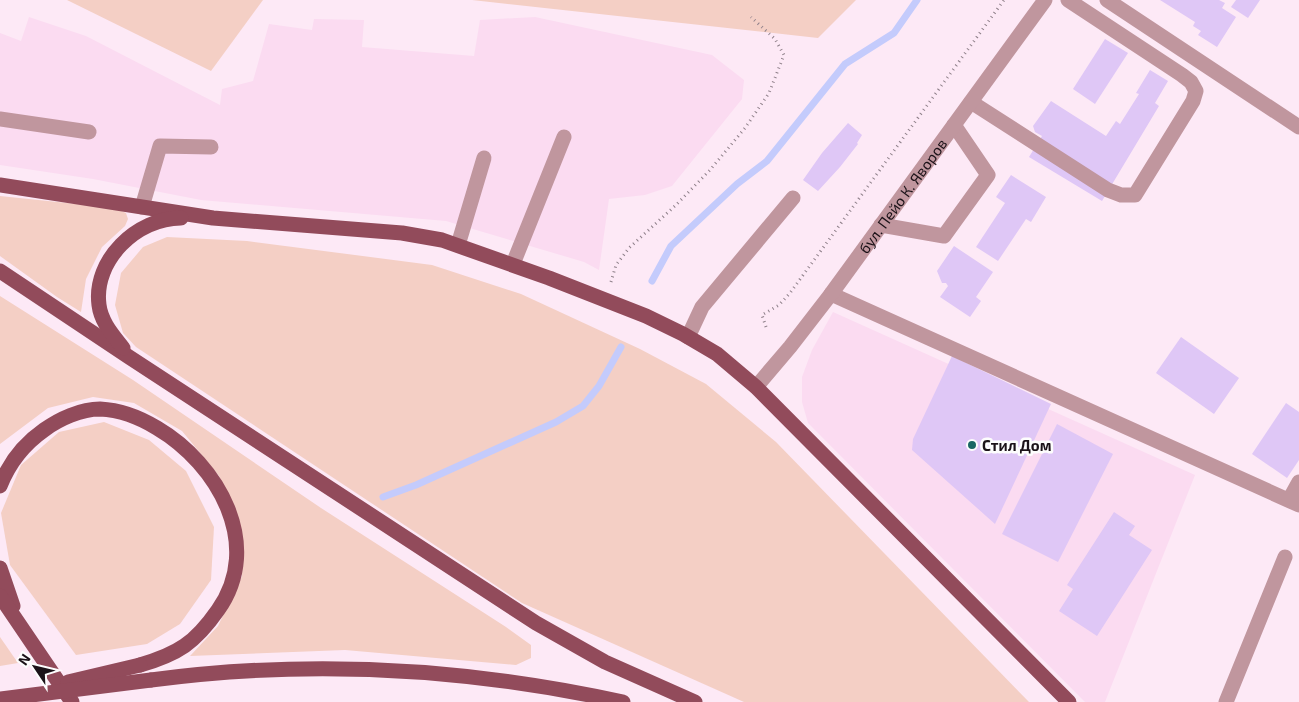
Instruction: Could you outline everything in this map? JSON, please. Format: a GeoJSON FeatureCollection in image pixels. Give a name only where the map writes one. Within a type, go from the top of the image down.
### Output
{"type":"FeatureCollection","features":[{"type":"Feature","properties":{"kind":"main road"},"geometry":{"type":"LineString","coordinates":[[0,185],[213,218],[402,233],[442,240],[513,264],[646,316],[717,354],[756,387],[1069,702]]}},
{"type":"Feature","properties":{"kind":"main road"},"geometry":{"type":"LineString","coordinates":[[129,357],[106,325],[99,307],[98,285],[118,247],[135,232],[152,224],[176,218],[213,218]]}},
{"type":"Feature","properties":{"kind":"main road"},"geometry":{"type":"LineString","coordinates":[[0,271],[536,623],[605,662],[695,702]]}},
{"type":"Feature","properties":{"kind":"main road"},"geometry":{"type":"LineString","coordinates":[[0,486],[18,454],[34,437],[54,423],[74,415],[98,409],[121,411],[146,422],[170,436],[184,446],[206,469],[227,506],[234,530],[237,550],[236,568],[231,588],[223,604],[198,636],[173,654],[140,665],[0,698]]}},
{"type":"Feature","properties":{"kind":"main road"},"geometry":{"type":"LineString","coordinates":[[0,568],[19,624]]}},
{"type":"Feature","properties":{"kind":"main road"},"geometry":{"type":"LineString","coordinates":[[0,596],[72,702]]}},
{"type":"Feature","properties":{"kind":"main road"},"geometry":{"type":"LineString","coordinates":[[0,698],[184,676],[332,668],[438,673],[498,680],[623,702]]}},
{"type":"Feature","properties":{"kind":"street","name":"бул. Пейо К. Яворов"},"geometry":{"type":"LineString","coordinates":[[756,387],[831,294],[1045,0]]}},
{"type":"Feature","properties":{"kind":"street"},"geometry":{"type":"LineString","coordinates":[[971,102],[1108,190],[1121,195],[1135,195],[1192,101],[1196,91],[1191,82],[1182,74],[1068,0]]}},
{"type":"Feature","properties":{"kind":"street"},"geometry":{"type":"LineString","coordinates":[[1107,0],[1296,120]]}},
{"type":"Feature","properties":{"kind":"street"},"geometry":{"type":"LineString","coordinates":[[0,119],[89,132]]}},
{"type":"Feature","properties":{"kind":"street"},"geometry":{"type":"LineString","coordinates":[[881,225],[944,236],[988,175],[954,125]]}},
{"type":"Feature","properties":{"kind":"street"},"geometry":{"type":"LineString","coordinates":[[513,264],[564,138]]}},
{"type":"Feature","properties":{"kind":"street"},"geometry":{"type":"LineString","coordinates":[[142,207],[160,146],[211,147]]}},
{"type":"Feature","properties":{"kind":"street"},"geometry":{"type":"LineString","coordinates":[[458,245],[484,158]]}},
{"type":"Feature","properties":{"kind":"street"},"geometry":{"type":"LineString","coordinates":[[688,337],[702,307],[793,198]]}},
{"type":"Feature","properties":{"kind":"street"},"geometry":{"type":"LineString","coordinates":[[831,294],[1294,503],[1299,482]]}},
{"type":"Feature","properties":{"kind":"street"},"geometry":{"type":"LineString","coordinates":[[1226,702],[1285,557]]}},
{"type":"Feature","properties":{"kind":"path"},"geometry":{"type":"LineString","coordinates":[[766,327],[762,315],[779,305],[790,293],[1004,0]]}},
{"type":"Feature","properties":{"kind":"path"},"geometry":{"type":"LineString","coordinates":[[606,299],[616,266],[622,257],[639,238],[676,206],[710,170],[745,128],[769,93],[784,55],[775,39],[751,17]]}},
{"type":"Feature","properties":{"kind":"shaded area"},"geometry":{"type":"Polygon","coordinates":[[[67,0],[263,0],[211,71],[67,0]]]}},
{"type":"Feature","properties":{"kind":"shaded area"},"geometry":{"type":"Polygon","coordinates":[[[472,0],[856,0],[818,38],[472,0]]]}},
{"type":"Feature","properties":{"kind":"shaded area"},"geometry":{"type":"Polygon","coordinates":[[[29,17],[86,36],[220,105],[222,89],[253,81],[269,24],[312,30],[314,19],[364,20],[362,47],[474,56],[480,20],[535,17],[712,55],[744,80],[742,99],[672,186],[645,195],[609,199],[599,270],[584,262],[446,221],[201,200],[93,179],[0,165],[0,33],[21,41],[29,17]]]}},
{"type":"Feature","properties":{"kind":"shaded area"},"geometry":{"type":"Polygon","coordinates":[[[0,196],[115,208],[126,213],[128,219],[125,226],[102,247],[86,279],[81,312],[0,256],[0,196]]]}},
{"type":"Feature","properties":{"kind":"shaded area"},"geometry":{"type":"Polygon","coordinates":[[[167,237],[247,241],[432,265],[521,294],[640,349],[706,384],[776,442],[1029,702],[744,702],[522,603],[136,347],[123,333],[115,305],[121,273],[143,247],[167,237]]]}},
{"type":"Feature","properties":{"kind":"shaded area"},"geometry":{"type":"Polygon","coordinates":[[[0,296],[133,380],[321,508],[506,627],[531,645],[531,658],[516,665],[345,650],[190,656],[218,626],[242,576],[239,521],[219,476],[182,431],[134,403],[93,397],[48,408],[0,444],[0,296]]]}},
{"type":"Feature","properties":{"kind":"shaded area"},"geometry":{"type":"Polygon","coordinates":[[[833,312],[1195,475],[1105,702],[1085,702],[808,423],[802,402],[802,377],[812,350],[833,312]]]}},
{"type":"Feature","properties":{"kind":"shaded area"},"geometry":{"type":"Polygon","coordinates":[[[104,422],[149,440],[186,471],[214,527],[211,580],[180,624],[147,644],[76,655],[10,565],[1,513],[21,465],[59,432],[104,422]]]}},
{"type":"Feature","properties":{"kind":"shaded area"},"geometry":{"type":"Polygon","coordinates":[[[0,637],[18,663],[0,666],[0,637]]]}},
{"type":"Feature","properties":{"kind":"building"},"geometry":{"type":"Polygon","coordinates":[[[1160,0],[1219,0],[1225,3],[1222,8],[1236,17],[1217,47],[1198,35],[1201,31],[1193,26],[1195,22],[1160,0]]]}},
{"type":"Feature","properties":{"kind":"building"},"geometry":{"type":"Polygon","coordinates":[[[1236,0],[1260,0],[1248,18],[1231,7],[1236,0]]]}},
{"type":"Feature","properties":{"kind":"building"},"geometry":{"type":"Polygon","coordinates":[[[1105,39],[1128,53],[1095,104],[1073,89],[1105,39]]]}},
{"type":"Feature","properties":{"kind":"building"},"geometry":{"type":"Polygon","coordinates":[[[1150,70],[1168,81],[1155,103],[1159,106],[1102,201],[1029,157],[1042,136],[1035,132],[1033,126],[1051,101],[1106,136],[1116,121],[1120,124],[1139,94],[1136,93],[1150,70]]]}},
{"type":"Feature","properties":{"kind":"building"},"geometry":{"type":"Polygon","coordinates":[[[848,123],[862,135],[858,144],[840,167],[818,191],[803,180],[822,153],[848,123]]]}},
{"type":"Feature","properties":{"kind":"building"},"geometry":{"type":"Polygon","coordinates":[[[1011,175],[1046,197],[1031,222],[1026,219],[998,261],[976,247],[1005,203],[996,197],[1011,175]]]}},
{"type":"Feature","properties":{"kind":"building"},"geometry":{"type":"Polygon","coordinates":[[[954,246],[993,272],[976,297],[981,301],[970,317],[940,297],[948,286],[946,283],[942,283],[937,271],[954,246]]]}},
{"type":"Feature","properties":{"kind":"building"},"geometry":{"type":"Polygon","coordinates":[[[1181,337],[1239,378],[1214,414],[1156,373],[1181,337]]]}},
{"type":"Feature","properties":{"kind":"building","name":"Стил Дом"},"geometry":{"type":"Polygon","coordinates":[[[952,356],[1051,404],[995,524],[912,450],[913,439],[952,356]]]}},
{"type":"Feature","properties":{"kind":"building"},"geometry":{"type":"Polygon","coordinates":[[[1286,403],[1299,412],[1299,460],[1287,478],[1252,454],[1286,403]]]}},
{"type":"Feature","properties":{"kind":"building"},"geometry":{"type":"Polygon","coordinates":[[[1057,424],[1113,454],[1058,562],[1002,534],[1057,424]]]}},
{"type":"Feature","properties":{"kind":"building"},"geometry":{"type":"Polygon","coordinates":[[[1114,512],[1135,526],[1129,535],[1152,550],[1097,636],[1059,611],[1073,589],[1067,585],[1114,512]]]}},
{"type":"Feature","properties":{"kind":"waterway"},"geometry":{"type":"LineString","coordinates":[[652,281],[671,246],[737,184],[767,161],[845,64],[894,33],[917,0]]}},
{"type":"Feature","properties":{"kind":"waterway"},"geometry":{"type":"LineString","coordinates":[[383,497],[416,485],[556,422],[583,406],[599,386],[621,347]]}},
{"type":"Feature","properties":{"kind":"place","name":"Стил Дом"},"geometry":{"type":"Point","coordinates":[972,445]}}]}
